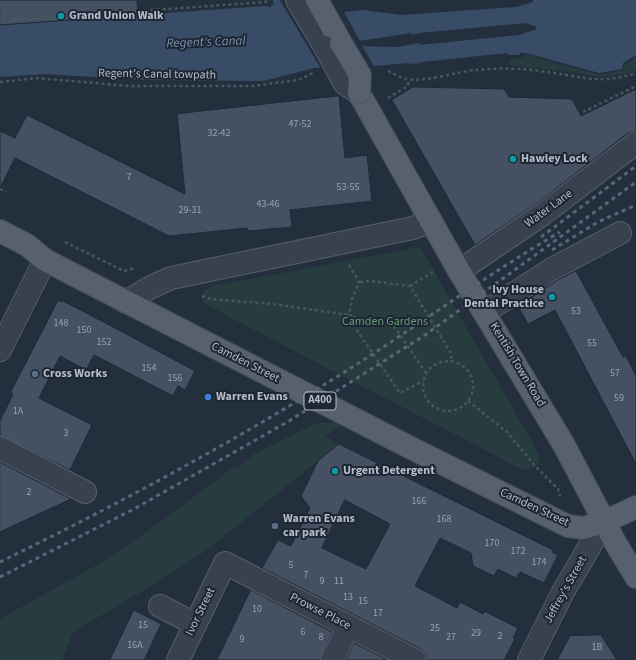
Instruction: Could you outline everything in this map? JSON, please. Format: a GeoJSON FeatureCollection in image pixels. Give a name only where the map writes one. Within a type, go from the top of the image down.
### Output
{"type":"FeatureCollection","features":[{"type":"Feature","properties":{"kind":"main road","name":"Kentish Town Road"},"geometry":{"type":"LineString","coordinates":[[317,0],[360,75],[360,95],[459,271],[564,445],[604,522],[636,577]]}},
{"type":"Feature","properties":{"kind":"main road","name":"Camden Street"},"geometry":{"type":"LineString","coordinates":[[0,231],[27,245],[45,260],[568,526],[583,528],[604,522],[636,507]]}},
{"type":"Feature","properties":{"kind":"street","name":"Kentish Town Road"},"geometry":{"type":"LineString","coordinates":[[298,0],[345,84],[360,95]]}},
{"type":"Feature","properties":{"kind":"street","name":"Water Lane"},"geometry":{"type":"LineString","coordinates":[[459,271],[543,214],[636,143]]}},
{"type":"Feature","properties":{"kind":"street"},"geometry":{"type":"LineString","coordinates":[[126,302],[171,278],[399,231],[431,221]]}},
{"type":"Feature","properties":{"kind":"street"},"geometry":{"type":"LineString","coordinates":[[485,312],[552,269],[620,233]]}},
{"type":"Feature","properties":{"kind":"street"},"geometry":{"type":"LineString","coordinates":[[0,350],[45,260]]}},
{"type":"Feature","properties":{"kind":"street"},"geometry":{"type":"LineString","coordinates":[[0,448],[85,492]]}},
{"type":"Feature","properties":{"kind":"street","name":"Jeffrey's Street"},"geometry":{"type":"LineString","coordinates":[[529,660],[563,592],[604,522]]}},
{"type":"Feature","properties":{"kind":"street","name":"Ivor Street"},"geometry":{"type":"LineString","coordinates":[[178,660],[225,563]]}},
{"type":"Feature","properties":{"kind":"street","name":"Prowse Place"},"geometry":{"type":"LineString","coordinates":[[225,563],[415,660]]}},
{"type":"Feature","properties":{"kind":"street"},"geometry":{"type":"LineString","coordinates":[[160,606],[195,624]]}},
{"type":"Feature","properties":{"kind":"street"},"geometry":{"type":"LineString","coordinates":[[332,660],[348,627]]}},
{"type":"Feature","properties":{"kind":"path"},"geometry":{"type":"LineString","coordinates":[[1,21],[264,2],[268,0]]}},
{"type":"Feature","properties":{"kind":"path"},"geometry":{"type":"LineString","coordinates":[[388,71],[408,80],[424,79],[456,72],[491,69],[542,71],[602,81],[618,79],[636,73]]}},
{"type":"Feature","properties":{"kind":"path","name":"Regent's Canal towpath"},"geometry":{"type":"LineString","coordinates":[[0,82],[37,78],[129,86],[252,86],[298,80],[313,73]]}},
{"type":"Feature","properties":{"kind":"path"},"geometry":{"type":"LineString","coordinates":[[390,97],[408,86],[408,80]]}},
{"type":"Feature","properties":{"kind":"path"},"geometry":{"type":"LineString","coordinates":[[583,112],[636,86]]}},
{"type":"Feature","properties":{"kind":"path"},"geometry":{"type":"LineString","coordinates":[[0,189],[6,192]]}},
{"type":"Feature","properties":{"kind":"path"},"geometry":{"type":"LineString","coordinates":[[346,261],[360,282]]}},
{"type":"Feature","properties":{"kind":"path"},"geometry":{"type":"LineString","coordinates":[[360,282],[393,283],[410,286],[434,272]]}},
{"type":"Feature","properties":{"kind":"path"},"geometry":{"type":"LineString","coordinates":[[349,315],[352,299],[360,282]]}},
{"type":"Feature","properties":{"kind":"path"},"geometry":{"type":"LineString","coordinates":[[410,286],[452,356],[450,361]]}},
{"type":"Feature","properties":{"kind":"path"},"geometry":{"type":"LineString","coordinates":[[202,296],[210,299],[273,304],[349,315],[394,326],[426,373]]}},
{"type":"Feature","properties":{"kind":"path"},"geometry":{"type":"LineString","coordinates":[[353,316],[358,332],[400,393],[423,381]]}},
{"type":"Feature","properties":{"kind":"path"},"geometry":{"type":"LineString","coordinates":[[450,361],[463,366],[469,372],[473,388],[468,401],[459,409],[451,411],[436,408],[425,396],[423,381],[426,373],[438,363],[450,361]]}},
{"type":"Feature","properties":{"kind":"path"},"geometry":{"type":"LineString","coordinates":[[468,401],[507,432],[536,467],[558,489],[562,500]]}},
{"type":"Feature","properties":{"kind":"green space"},"geometry":{"type":"Polygon","coordinates":[[[528,54],[562,66],[582,69],[581,71],[584,70],[599,75],[623,70],[624,65],[636,58],[636,70],[623,74],[599,77],[559,69],[558,71],[510,65],[510,59],[519,59],[528,54]]]}},
{"type":"Feature","properties":{"kind":"green space","name":"Camden Gardens"},"geometry":{"type":"Polygon","coordinates":[[[420,247],[535,447],[540,458],[535,467],[528,470],[521,469],[243,324],[204,303],[202,299],[204,291],[213,286],[420,247]]]}},
{"type":"Feature","properties":{"kind":"green space"},"geometry":{"type":"Polygon","coordinates":[[[317,423],[346,423],[324,437],[339,444],[204,552],[73,632],[62,660],[0,660],[0,619],[99,564],[141,536],[234,467],[236,469],[253,455],[317,423]]]}},
{"type":"Feature","properties":{"kind":"water","name":"Regent's Canal"},"geometry":{"type":"Polygon","coordinates":[[[273,0],[280,0],[291,18],[362,10],[401,15],[516,7],[533,2],[533,0],[636,0],[636,55],[623,63],[622,69],[599,73],[526,53],[509,55],[507,53],[412,64],[314,68],[263,81],[147,80],[44,74],[0,77],[0,25],[265,6],[270,7],[274,4],[273,0]],[[525,23],[419,33],[412,35],[411,33],[352,42],[352,46],[398,47],[419,43],[420,45],[519,35],[537,29],[535,26],[525,23]]]}},
{"type":"Feature","properties":{"kind":"pier"},"geometry":{"type":"Polygon","coordinates":[[[280,0],[282,0],[292,16],[343,10],[361,43],[355,44],[361,44],[375,68],[321,69],[280,0]]]}},
{"type":"Feature","properties":{"kind":"building","name":"Grand Union Walk"},"geometry":{"type":"Polygon","coordinates":[[[0,0],[137,0],[138,15],[0,25],[0,0]]]}},
{"type":"Feature","properties":{"kind":"building","name":"Hawley Lock"},"geometry":{"type":"Polygon","coordinates":[[[413,87],[504,89],[509,97],[572,99],[581,116],[636,89],[636,131],[628,133],[536,204],[475,245],[392,100],[413,87]]]}},
{"type":"Feature","properties":{"kind":"building"},"geometry":{"type":"Polygon","coordinates":[[[339,96],[345,158],[367,155],[372,201],[290,210],[292,227],[248,231],[247,228],[169,236],[15,158],[0,188],[0,131],[15,138],[27,115],[185,194],[177,114],[339,96]]]}},
{"type":"Feature","properties":{"kind":"building"},"geometry":{"type":"Polygon","coordinates":[[[576,271],[623,357],[626,356],[636,376],[636,464],[555,310],[528,324],[518,306],[558,280],[576,271]]]}},
{"type":"Feature","properties":{"kind":"building"},"geometry":{"type":"Polygon","coordinates":[[[58,301],[63,301],[195,371],[185,390],[178,386],[173,396],[94,355],[86,370],[60,356],[39,398],[92,425],[70,470],[0,436],[0,421],[13,394],[11,392],[58,301]]]}},
{"type":"Feature","properties":{"kind":"building"},"geometry":{"type":"Polygon","coordinates":[[[339,444],[553,550],[552,552],[558,555],[544,583],[520,572],[516,578],[498,569],[494,576],[473,566],[471,553],[440,538],[415,586],[457,608],[460,602],[483,614],[484,611],[518,628],[513,638],[515,639],[504,660],[427,660],[426,654],[421,649],[262,568],[278,540],[291,546],[310,508],[301,496],[318,461],[339,444]],[[345,500],[322,548],[366,569],[390,524],[345,500]]]}},
{"type":"Feature","properties":{"kind":"building"},"geometry":{"type":"Polygon","coordinates":[[[0,462],[71,499],[0,532],[0,462]]]}},
{"type":"Feature","properties":{"kind":"building"},"geometry":{"type":"Polygon","coordinates":[[[251,590],[332,632],[320,660],[217,660],[251,590]]]}},
{"type":"Feature","properties":{"kind":"building"},"geometry":{"type":"Polygon","coordinates":[[[134,610],[161,624],[149,650],[144,660],[110,660],[134,610]]]}},
{"type":"Feature","properties":{"kind":"building"},"geometry":{"type":"Polygon","coordinates":[[[601,635],[617,660],[557,660],[570,636],[601,635]]]}},
{"type":"Feature","properties":{"kind":"building"},"geometry":{"type":"Polygon","coordinates":[[[354,643],[388,660],[346,660],[354,643]]]}},
{"type":"Feature","properties":{"kind":"railway"},"geometry":{"type":"LineString","coordinates":[[541,237],[636,166]]}},
{"type":"Feature","properties":{"kind":"railway"},"geometry":{"type":"LineString","coordinates":[[0,577],[134,509],[289,421],[425,335],[636,182]]}},
{"type":"Feature","properties":{"kind":"railway"},"geometry":{"type":"LineString","coordinates":[[552,250],[598,222],[636,205]]}},
{"type":"Feature","properties":{"kind":"railway"},"geometry":{"type":"LineString","coordinates":[[0,562],[140,491],[276,414],[365,359],[486,278],[560,232]]}},
{"type":"Feature","properties":{"kind":"place","name":"Grand Union Walk"},"geometry":{"type":"Point","coordinates":[61,16]}},
{"type":"Feature","properties":{"kind":"place","name":"Hawley Lock"},"geometry":{"type":"Point","coordinates":[513,159]}},
{"type":"Feature","properties":{"kind":"place","name":"Ivy House Dental Practice"},"geometry":{"type":"Point","coordinates":[552,297]}},
{"type":"Feature","properties":{"kind":"place","name":"Cross Works"},"geometry":{"type":"Point","coordinates":[35,374]}},
{"type":"Feature","properties":{"kind":"place","name":"Warren Evans"},"geometry":{"type":"Point","coordinates":[208,397]}},
{"type":"Feature","properties":{"kind":"place","name":"Urgent Detergent"},"geometry":{"type":"Point","coordinates":[335,471]}},
{"type":"Feature","properties":{"kind":"place","name":"Warren Evans car park"},"geometry":{"type":"Point","coordinates":[275,526]}}]}
